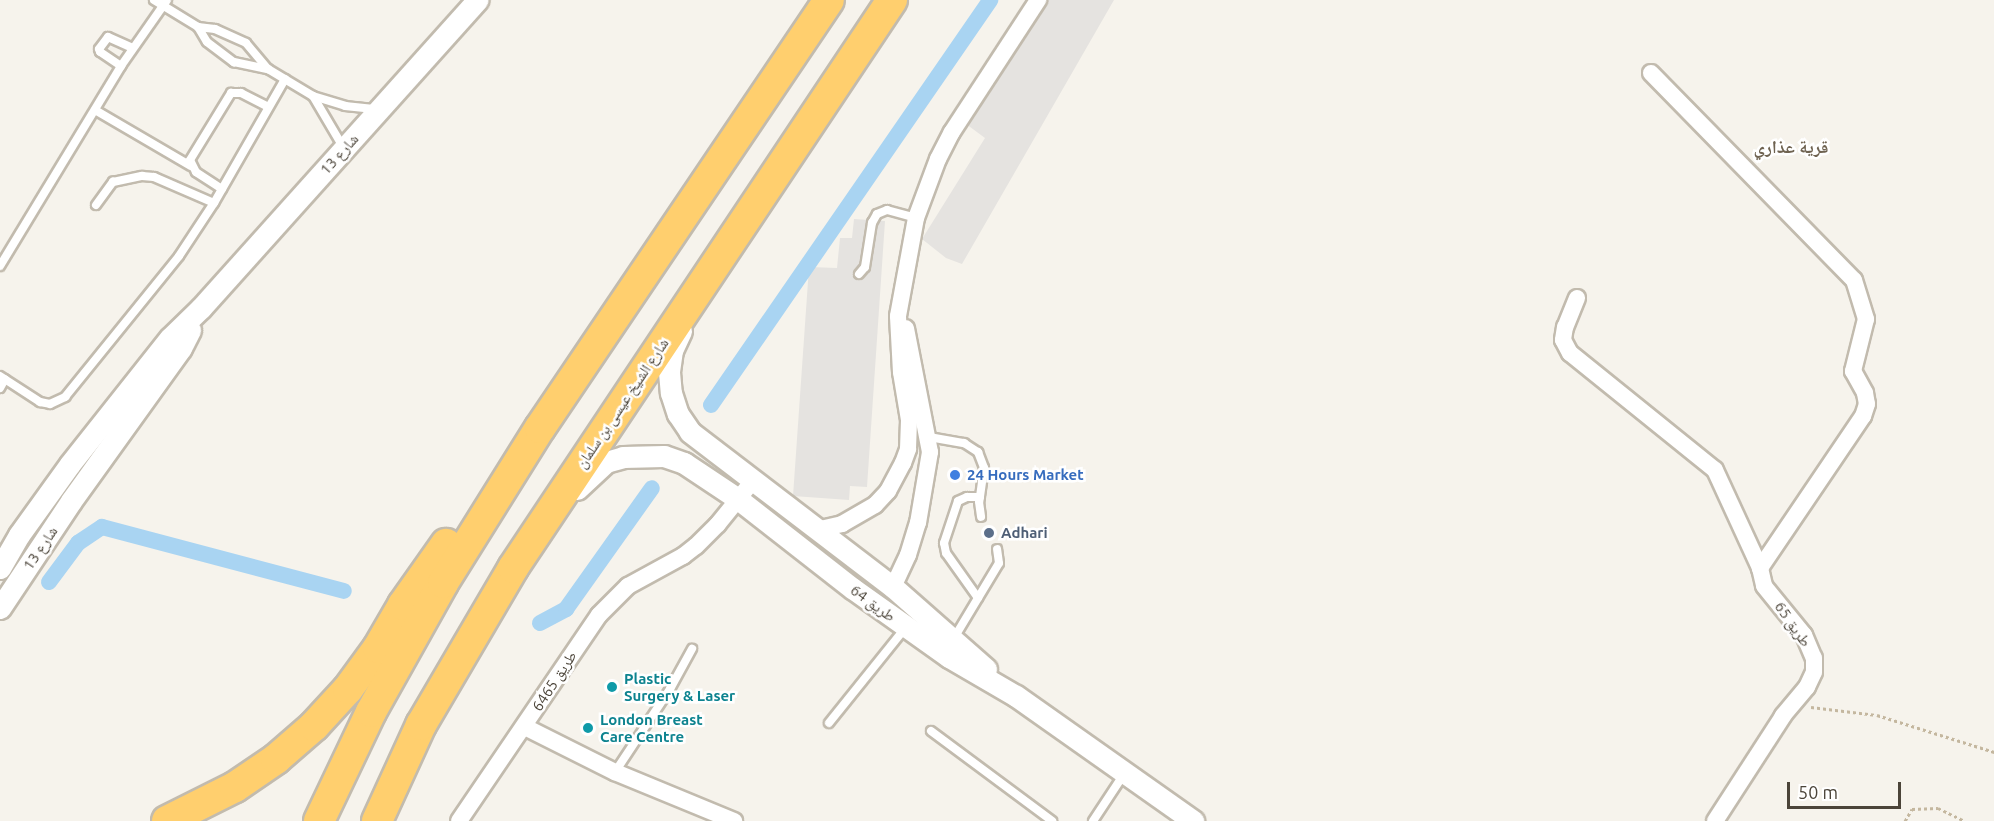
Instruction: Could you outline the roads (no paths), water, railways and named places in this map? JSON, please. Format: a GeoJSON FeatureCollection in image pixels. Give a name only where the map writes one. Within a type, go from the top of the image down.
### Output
{"type":"FeatureCollection","features":[{"type":"Feature","properties":{"kind":"highway"},"geometry":{"type":"LineString","coordinates":[[319,821],[371,712],[443,583],[540,428],[829,0]]}},
{"type":"Feature","properties":{"kind":"highway","name":"شارع الشيخ عيسى بن سلمان"},"geometry":{"type":"LineString","coordinates":[[377,821],[421,724],[513,568],[892,0]]}},
{"type":"Feature","properties":{"kind":"highway"},"geometry":{"type":"LineString","coordinates":[[178,818],[235,787],[276,759],[314,726],[348,689],[378,648],[403,605],[448,541],[540,428]]}},
{"type":"Feature","properties":{"kind":"street","name":"شارع 13"},"geometry":{"type":"LineString","coordinates":[[0,568],[19,535],[70,464],[163,347],[201,308],[477,0]]}},
{"type":"Feature","properties":{"kind":"street"},"geometry":{"type":"LineString","coordinates":[[816,530],[842,524],[875,504],[897,476],[908,449],[909,435],[897,333],[916,218],[938,159],[952,132],[1038,0]]}},
{"type":"Feature","properties":{"kind":"street"},"geometry":{"type":"LineString","coordinates":[[1651,73],[1854,280],[1866,319],[1853,371],[1865,393],[1867,404],[1855,429],[1760,568]]}},
{"type":"Feature","properties":{"kind":"street","name":"طريق 64"},"geometry":{"type":"LineString","coordinates":[[702,283],[672,350],[669,372],[671,393],[678,414],[690,432],[752,482],[893,587],[1016,696]]}},
{"type":"Feature","properties":{"kind":"street","name":"طريق 65"},"geometry":{"type":"LineString","coordinates":[[1577,298],[1565,327],[1563,340],[1570,353],[1714,470],[1760,568],[1764,586],[1804,635],[1814,658],[1815,672],[1807,687],[1783,716],[1714,821]]}},
{"type":"Feature","properties":{"kind":"street"},"geometry":{"type":"LineString","coordinates":[[880,608],[908,555],[923,505],[930,452],[929,437],[901,301]]}},
{"type":"Feature","properties":{"kind":"street","name":"شارع 13"},"geometry":{"type":"LineString","coordinates":[[0,608],[71,501],[181,348],[201,308]]}},
{"type":"Feature","properties":{"kind":"street"},"geometry":{"type":"LineString","coordinates":[[909,435],[929,437]]}},
{"type":"Feature","properties":{"kind":"street","name":"طريق 64"},"geometry":{"type":"LineString","coordinates":[[513,568],[586,478],[606,462],[645,454],[664,456],[684,463],[738,499],[906,627],[949,657],[1016,696],[1193,821]]}},
{"type":"Feature","properties":{"kind":"street","name":"طريق 6465"},"geometry":{"type":"LineString","coordinates":[[734,821],[615,772],[525,727],[579,644],[613,599],[628,586],[690,551],[752,482]]}},
{"type":"Feature","properties":{"kind":"street"},"geometry":{"type":"LineString","coordinates":[[0,548],[19,535]]}},
{"type":"Feature","properties":{"kind":"street"},"geometry":{"type":"LineString","coordinates":[[459,821],[525,727]]}},
{"type":"Feature","properties":{"kind":"lane"},"geometry":{"type":"LineString","coordinates":[[154,0],[165,3],[198,27],[207,42],[227,58],[251,67],[268,69],[313,96],[345,106],[378,110]]}},
{"type":"Feature","properties":{"kind":"lane"},"geometry":{"type":"LineString","coordinates":[[0,266],[133,48],[165,3]]}},
{"type":"Feature","properties":{"kind":"lane"},"geometry":{"type":"LineString","coordinates":[[198,27],[215,29],[239,39],[258,55],[268,69]]}},
{"type":"Feature","properties":{"kind":"lane"},"geometry":{"type":"LineString","coordinates":[[122,66],[100,52],[99,49],[108,37],[133,48]]}},
{"type":"Feature","properties":{"kind":"lane"},"geometry":{"type":"LineString","coordinates":[[0,388],[3,377],[40,402],[50,404],[65,398],[179,256],[214,203],[285,79]]}},
{"type":"Feature","properties":{"kind":"lane"},"geometry":{"type":"LineString","coordinates":[[191,166],[190,160],[231,93],[241,93],[268,107]]}},
{"type":"Feature","properties":{"kind":"lane"},"geometry":{"type":"LineString","coordinates":[[313,96],[330,121],[344,148]]}},
{"type":"Feature","properties":{"kind":"lane"},"geometry":{"type":"LineString","coordinates":[[95,110],[191,166],[196,172],[222,189]]}},
{"type":"Feature","properties":{"kind":"lane"},"geometry":{"type":"LineString","coordinates":[[96,205],[113,182],[142,176],[154,177],[214,203]]}},
{"type":"Feature","properties":{"kind":"lane"},"geometry":{"type":"LineString","coordinates":[[859,274],[866,267],[872,223],[877,214],[887,210],[916,218]]}},
{"type":"Feature","properties":{"kind":"lane"},"geometry":{"type":"LineString","coordinates":[[929,437],[964,443],[978,452],[984,468],[980,497],[981,517]]}},
{"type":"Feature","properties":{"kind":"lane"},"geometry":{"type":"LineString","coordinates":[[978,598],[946,553],[944,543],[958,501],[967,497],[980,497]]}},
{"type":"Feature","properties":{"kind":"lane"},"geometry":{"type":"LineString","coordinates":[[953,639],[999,563],[997,549]]}},
{"type":"Feature","properties":{"kind":"lane"},"geometry":{"type":"LineString","coordinates":[[829,723],[906,627]]}},
{"type":"Feature","properties":{"kind":"lane"},"geometry":{"type":"LineString","coordinates":[[615,772],[670,688],[692,648]]}},
{"type":"Feature","properties":{"kind":"lane"},"geometry":{"type":"LineString","coordinates":[[931,730],[1052,821]]}},
{"type":"Feature","properties":{"kind":"lane"},"geometry":{"type":"LineString","coordinates":[[1093,821],[1125,772]]}},
{"type":"Feature","properties":{"kind":"waterway"},"geometry":{"type":"LineString","coordinates":[[711,405],[990,0]]}},
{"type":"Feature","properties":{"kind":"waterway"},"geometry":{"type":"LineString","coordinates":[[540,623],[566,609],[652,488]]}},
{"type":"Feature","properties":{"kind":"waterway"},"geometry":{"type":"LineString","coordinates":[[49,582],[78,543],[102,527],[344,591]]}},
{"type":"Feature","properties":{"kind":"place","name":"24 Hours Market"},"geometry":{"type":"Point","coordinates":[955,475]}},
{"type":"Feature","properties":{"kind":"place","name":"Adhari"},"geometry":{"type":"Point","coordinates":[989,533]}},
{"type":"Feature","properties":{"kind":"place","name":"Plastic Surgery & Laser"},"geometry":{"type":"Point","coordinates":[612,687]}},
{"type":"Feature","properties":{"kind":"place","name":"London Breast Care Centre"},"geometry":{"type":"Point","coordinates":[588,728]}},
{"type":"Feature","properties":{"kind":"district","name":"قرية عذاري"},"geometry":{"type":"Point","coordinates":[1791,146]}}]}
